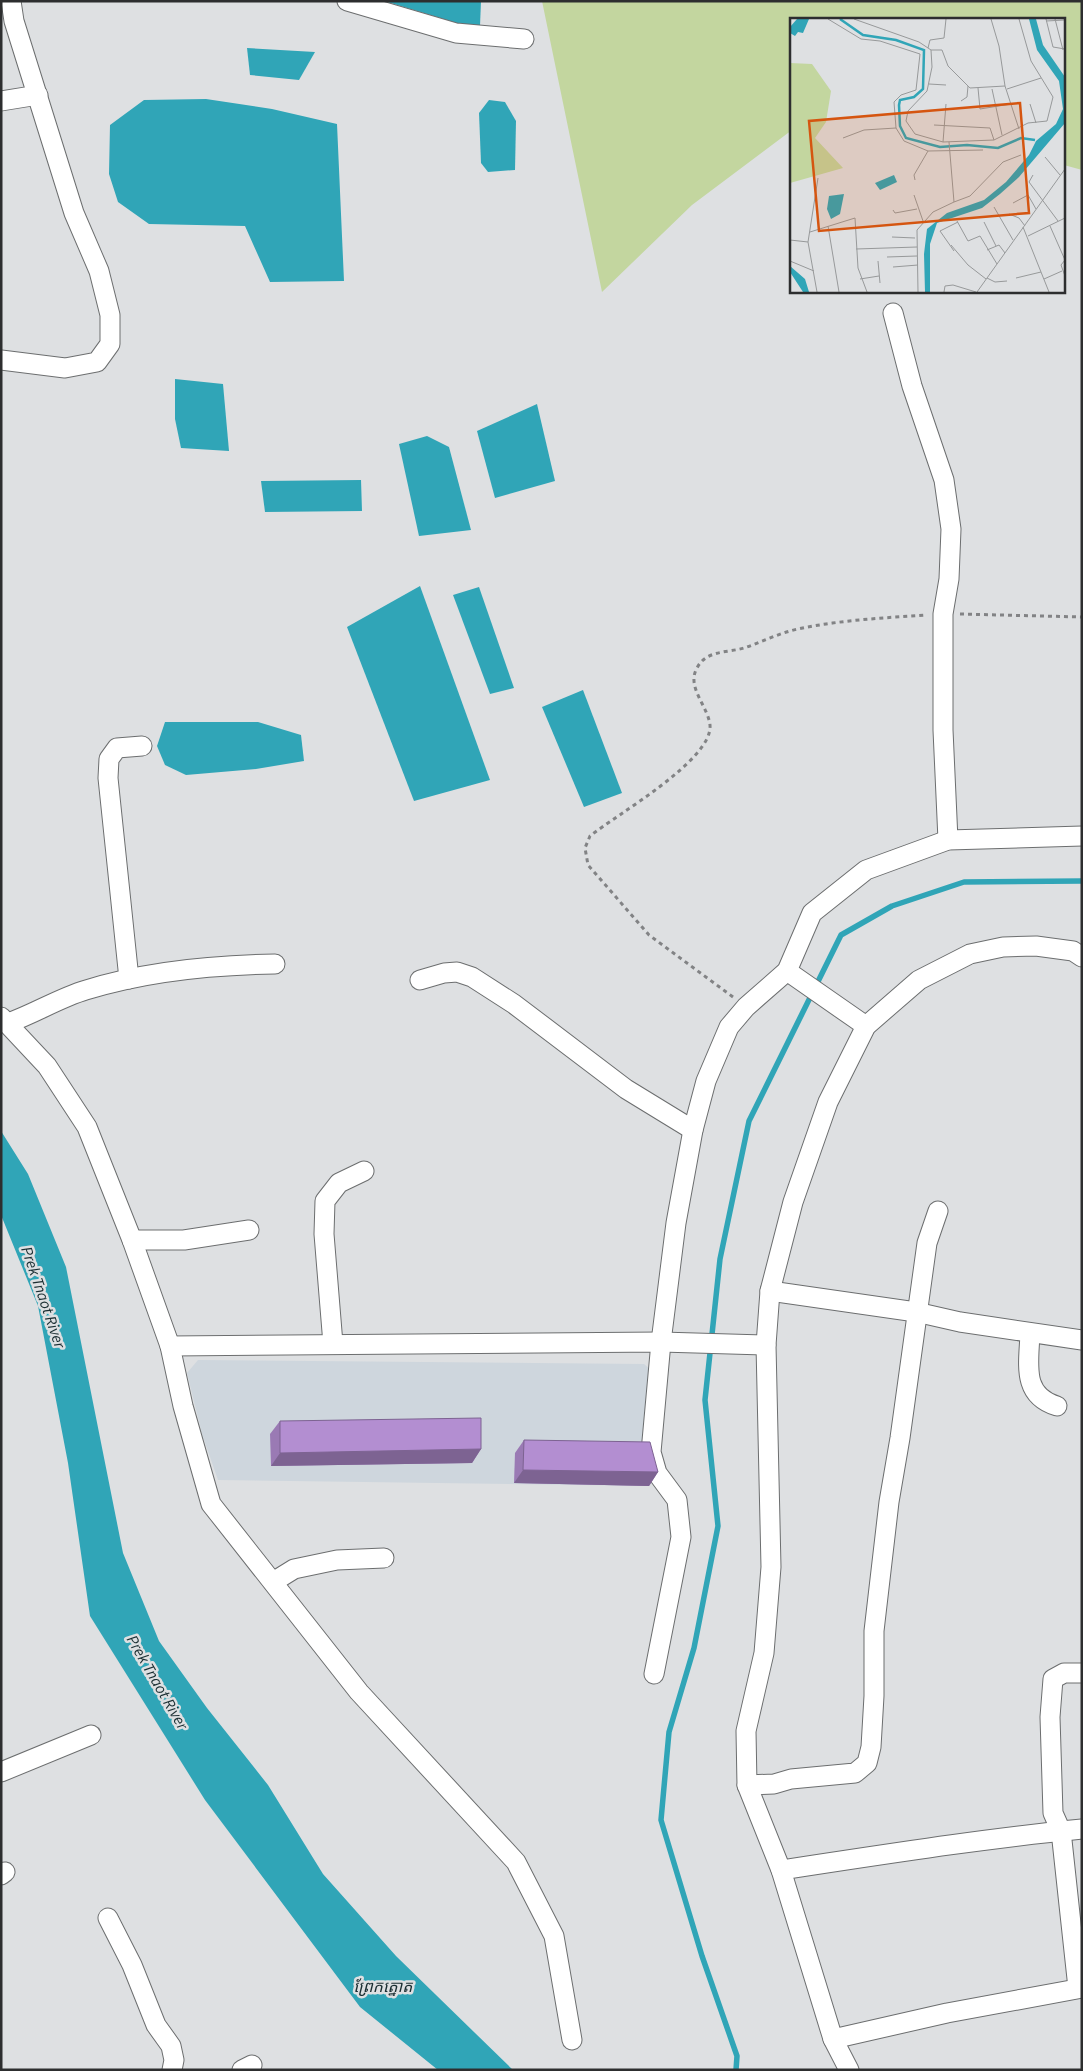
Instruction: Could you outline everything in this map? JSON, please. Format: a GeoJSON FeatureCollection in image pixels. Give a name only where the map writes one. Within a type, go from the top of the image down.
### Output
{"type":"FeatureCollection","features":[{"type":"Feature","properties":{"kind":"street"},"geometry":{"type":"LineString","coordinates":[[1,360],[65,368],[97,362],[110,344],[110,315],[99,271],[74,213],[14,21],[11,1]]}},
{"type":"Feature","properties":{"kind":"street"},"geometry":{"type":"LineString","coordinates":[[347,1],[456,33],[524,39]]}},
{"type":"Feature","properties":{"kind":"street"},"geometry":{"type":"LineString","coordinates":[[1,101],[38,95]]}},
{"type":"Feature","properties":{"kind":"street"},"geometry":{"type":"LineString","coordinates":[[893,313],[912,386],[944,480],[951,528],[948,579],[943,614],[943,730],[948,840]]}},
{"type":"Feature","properties":{"kind":"street"},"geometry":{"type":"LineString","coordinates":[[129,979],[108,778],[109,759],[118,748],[142,746]]}},
{"type":"Feature","properties":{"kind":"street"},"geometry":{"type":"LineString","coordinates":[[654,1674],[681,1537],[677,1500],[657,1473],[652,1452],[661,1342],[676,1223],[693,1130],[706,1081],[729,1027],[746,1007],[787,971],[812,913],[866,870],[948,840],[1082,836]]}},
{"type":"Feature","properties":{"kind":"street"},"geometry":{"type":"LineString","coordinates":[[849,2070],[833,2039],[781,1870],[747,1785],[746,1731],[764,1653],[771,1567],[766,1345],[770,1291],[793,1202],[828,1102],[866,1026],[920,980],[970,954],[1003,947],[1036,946],[1073,951],[1082,957]]}},
{"type":"Feature","properties":{"kind":"street"},"geometry":{"type":"LineString","coordinates":[[275,964],[220,965],[175,970],[129,979],[84,990],[5,1020],[47,1066],[87,1127],[132,1240],[170,1346],[183,1406],[211,1504],[359,1692],[516,1862],[554,1936],[572,2040]]}},
{"type":"Feature","properties":{"kind":"street"},"geometry":{"type":"LineString","coordinates":[[787,971],[866,1026]]}},
{"type":"Feature","properties":{"kind":"street"},"geometry":{"type":"LineString","coordinates":[[420,980],[444,973],[457,972],[479,981],[514,1004],[626,1089],[693,1130]]}},
{"type":"Feature","properties":{"kind":"street"},"geometry":{"type":"LineString","coordinates":[[333,1344],[324,1234],[325,1201],[339,1183],[364,1171]]}},
{"type":"Feature","properties":{"kind":"street"},"geometry":{"type":"LineString","coordinates":[[747,1785],[774,1784],[791,1779],[855,1773],[867,1763],[871,1747],[874,1696],[874,1631],[880,1570],[927,1243],[938,1211]]}},
{"type":"Feature","properties":{"kind":"street"},"geometry":{"type":"LineString","coordinates":[[132,1240],[184,1240],[249,1230]]}},
{"type":"Feature","properties":{"kind":"street"},"geometry":{"type":"LineString","coordinates":[[770,1291],[916,1312],[960,1322],[1082,1340]]}},
{"type":"Feature","properties":{"kind":"street"},"geometry":{"type":"LineString","coordinates":[[1030,1333],[1029,1371],[1031,1387],[1044,1402],[1057,1406]]}},
{"type":"Feature","properties":{"kind":"street"},"geometry":{"type":"LineString","coordinates":[[170,1346],[661,1342],[766,1345]]}},
{"type":"Feature","properties":{"kind":"street"},"geometry":{"type":"LineString","coordinates":[[273,1582],[294,1569],[337,1560],[384,1558]]}},
{"type":"Feature","properties":{"kind":"street"},"geometry":{"type":"LineString","coordinates":[[833,2039],[947,2013],[1080,1988],[1061,1831],[1053,1813],[1051,1686],[1053,1679],[1058,1675],[1082,1673]]}},
{"type":"Feature","properties":{"kind":"street"},"geometry":{"type":"LineString","coordinates":[[1,1772],[90,1735]]}},
{"type":"Feature","properties":{"kind":"street"},"geometry":{"type":"LineString","coordinates":[[781,1870],[897,1852],[1082,1829]]}},
{"type":"Feature","properties":{"kind":"street"},"geometry":{"type":"LineString","coordinates":[[108,1918],[132,1965],[156,2024],[171,2046],[174,2060],[172,2070]]}},
{"type":"Feature","properties":{"kind":"path"},"geometry":{"type":"LineString","coordinates":[[746,1007],[649,935],[588,865],[585,848],[590,836],[673,778],[700,751],[707,740],[710,725],[693,681],[697,668],[710,654],[742,648],[796,630],[870,618],[943,614],[1082,617]]}},
{"type":"Feature","properties":{"kind":"shaded area"},"geometry":{"type":"Polygon","coordinates":[[[198,1360],[644,1364],[652,1371],[649,1486],[218,1480],[202,1434],[187,1373],[198,1360]]]}},
{"type":"Feature","properties":{"kind":"green space"},"geometry":{"type":"Polygon","coordinates":[[[542,1],[1082,1],[1082,170],[1066,166],[1066,18],[790,18],[790,132],[692,205],[602,292],[542,1]]]}},
{"type":"Feature","properties":{"kind":"water"},"geometry":{"type":"Polygon","coordinates":[[[384,1],[481,1],[480,26],[460,24],[384,1]]]}},
{"type":"Feature","properties":{"kind":"water"},"geometry":{"type":"Polygon","coordinates":[[[247,48],[315,52],[299,80],[250,75],[247,48]]]}},
{"type":"Feature","properties":{"kind":"water"},"geometry":{"type":"Polygon","coordinates":[[[206,99],[272,109],[337,124],[344,281],[270,282],[245,226],[149,224],[118,202],[109,174],[110,125],[144,100],[206,99]]]}},
{"type":"Feature","properties":{"kind":"water"},"geometry":{"type":"Polygon","coordinates":[[[489,100],[505,102],[516,121],[515,170],[488,172],[481,163],[479,113],[489,100]]]}},
{"type":"Feature","properties":{"kind":"water"},"geometry":{"type":"Polygon","coordinates":[[[175,379],[223,384],[229,451],[181,448],[175,419],[175,379]]]}},
{"type":"Feature","properties":{"kind":"water"},"geometry":{"type":"Polygon","coordinates":[[[537,404],[555,481],[495,498],[477,431],[537,404]]]}},
{"type":"Feature","properties":{"kind":"water"},"geometry":{"type":"Polygon","coordinates":[[[427,436],[449,447],[471,530],[419,536],[399,444],[427,436]]]}},
{"type":"Feature","properties":{"kind":"water"},"geometry":{"type":"Polygon","coordinates":[[[361,480],[362,511],[265,512],[261,481],[361,480]]]}},
{"type":"Feature","properties":{"kind":"water"},"geometry":{"type":"Polygon","coordinates":[[[420,586],[490,780],[414,801],[347,627],[420,586]]]}},
{"type":"Feature","properties":{"kind":"water"},"geometry":{"type":"Polygon","coordinates":[[[479,587],[514,688],[490,694],[453,595],[479,587]]]}},
{"type":"Feature","properties":{"kind":"water"},"geometry":{"type":"Polygon","coordinates":[[[583,690],[622,793],[584,807],[542,707],[583,690]]]}},
{"type":"Feature","properties":{"kind":"water"},"geometry":{"type":"Polygon","coordinates":[[[165,722],[258,722],[301,735],[304,761],[256,769],[186,775],[165,765],[157,746],[165,722]]]}},
{"type":"Feature","properties":{"kind":"water","name":"ព្រែកត្នោត"},"geometry":{"type":"Polygon","coordinates":[[[1,1131],[28,1174],[66,1267],[123,1553],[159,1641],[207,1708],[268,1785],[323,1874],[396,1956],[513,2070],[438,2070],[360,2007],[205,1800],[90,1616],[68,1463],[38,1306],[1,1215],[1,1131]]]}},
{"type":"Feature","properties":{"kind":"building"},"geometry":{"type":"Polygon","coordinates":[[[481,1418],[481,1449],[280,1453],[280,1421],[481,1418]]]}},
{"type":"Feature","properties":{"kind":"building"},"geometry":{"type":"Polygon","coordinates":[[[524,1440],[650,1442],[658,1472],[523,1470],[524,1440]]]}},
{"type":"Feature","properties":{"kind":"waterway"},"geometry":{"type":"LineString","coordinates":[[736,2070],[737,2056],[702,1956],[661,1820],[669,1732],[694,1648],[718,1526],[705,1400],[720,1259],[749,1121],[841,935],[892,906],[964,882],[1082,881]]}},
{"type":"Feature","properties":{"kind":"water label","name":"Prek Tnaot River"},"geometry":{"type":"Point","coordinates":[44,1297]}},
{"type":"Feature","properties":{"kind":"water label","name":"Prek Tnaot River"},"geometry":{"type":"Point","coordinates":[158,1682]}}]}
